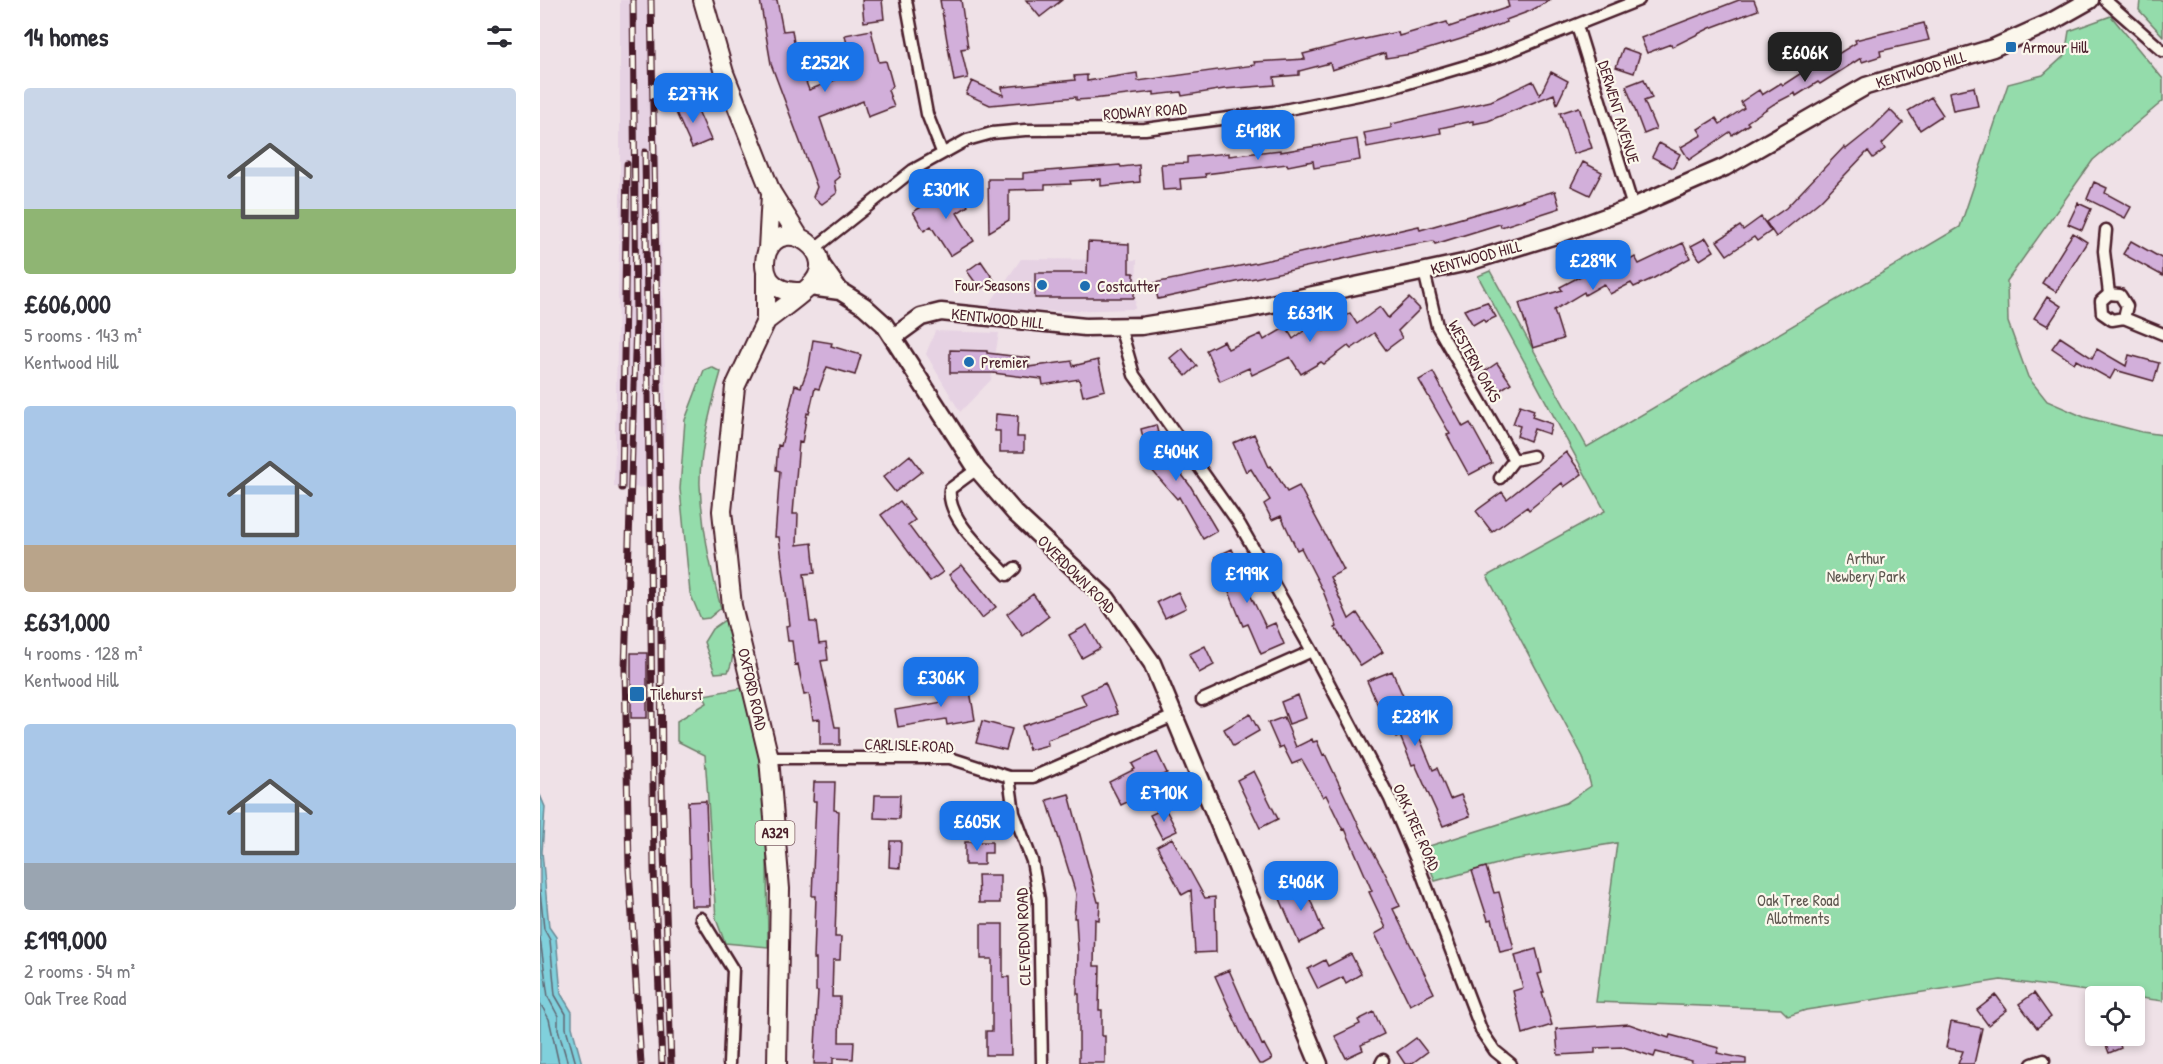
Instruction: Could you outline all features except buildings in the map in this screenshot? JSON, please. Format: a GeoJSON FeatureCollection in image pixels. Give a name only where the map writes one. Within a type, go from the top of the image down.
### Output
{"type":"FeatureCollection","features":[{"type":"Feature","properties":{"kind":"main road"},"geometry":{"type":"LineString","coordinates":[[703,0],[724,73],[771,192],[799,237],[817,256],[818,277],[805,290],[782,290],[766,274],[771,192]]}},
{"type":"Feature","properties":{"kind":"main road"},"geometry":{"type":"LineString","coordinates":[[768,249],[781,238],[799,237]]}},
{"type":"Feature","properties":{"kind":"main road","name":"OXFORD ROAD"},"geometry":{"type":"LineString","coordinates":[[766,274],[766,321],[735,387],[722,511],[732,606],[769,758],[780,889],[777,1064]]}},
{"type":"Feature","properties":{"kind":"main road","name":"OXFORD ROAD"},"geometry":{"type":"LineString","coordinates":[[766,321],[805,290]]}},
{"type":"Feature","properties":{"kind":"street"},"geometry":{"type":"LineString","coordinates":[[906,0],[927,114],[942,152]]}},
{"type":"Feature","properties":{"kind":"street","name":"RODWAY ROAD"},"geometry":{"type":"LineString","coordinates":[[817,256],[869,204],[913,170],[967,140],[992,133],[1145,129],[1286,110],[1399,86],[1493,58],[1639,0]]}},
{"type":"Feature","properties":{"kind":"street"},"geometry":{"type":"LineString","coordinates":[[2105,0],[2163,51]]}},
{"type":"Feature","properties":{"kind":"street","name":"KENTWOOD HILL"},"geometry":{"type":"LineString","coordinates":[[895,336],[921,317],[940,312],[1085,327],[1164,324],[1248,309],[1468,262],[1559,234],[1633,207],[1725,167],[1866,86],[1993,48],[2084,2]]}},
{"type":"Feature","properties":{"kind":"street","name":"DERWENT AVENUE"},"geometry":{"type":"LineString","coordinates":[[1577,26],[1633,207]]}},
{"type":"Feature","properties":{"kind":"street"},"geometry":{"type":"LineString","coordinates":[[2106,230],[2104,251],[2109,294]]}},
{"type":"Feature","properties":{"kind":"street","name":"OVERDOWN ROAD"},"geometry":{"type":"LineString","coordinates":[[817,256],[840,291],[869,310],[895,336],[977,469],[1015,513],[1107,599],[1152,663],[1176,715],[1292,1004],[1319,1064]]}},
{"type":"Feature","properties":{"kind":"street","name":"WESTERN OAKS"},"geometry":{"type":"LineString","coordinates":[[1424,271],[1437,326],[1514,460]]}},
{"type":"Feature","properties":{"kind":"street","name":"OVERDOWN ROAD"},"geometry":{"type":"LineString","coordinates":[[805,290],[840,291]]}},
{"type":"Feature","properties":{"kind":"street"},"geometry":{"type":"LineString","coordinates":[[2124,318],[2127,306],[2120,295],[2109,294],[2101,301],[2102,313],[2112,320],[2124,318],[2163,334]]}},
{"type":"Feature","properties":{"kind":"street","name":"OAK TREE ROAD"},"geometry":{"type":"LineString","coordinates":[[1120,327],[1134,375],[1240,525],[1312,651],[1390,799],[1420,869],[1482,1032],[1495,1050],[1511,1064]]}},
{"type":"Feature","properties":{"kind":"street"},"geometry":{"type":"LineString","coordinates":[[1500,478],[1514,460],[1533,456]]}},
{"type":"Feature","properties":{"kind":"street"},"geometry":{"type":"LineString","coordinates":[[977,469],[950,489],[948,501],[953,514],[1007,575],[1015,568]]}},
{"type":"Feature","properties":{"kind":"street"},"geometry":{"type":"LineString","coordinates":[[1202,700],[1312,651]]}},
{"type":"Feature","properties":{"kind":"street","name":"CARLISLE ROAD"},"geometry":{"type":"LineString","coordinates":[[769,758],[950,759],[1009,777],[1033,777],[1176,715]]}},
{"type":"Feature","properties":{"kind":"street","name":"CLEVEDON ROAD"},"geometry":{"type":"LineString","coordinates":[[1009,777],[1014,813],[1032,861],[1039,898],[1042,1064]]}},
{"type":"Feature","properties":{"kind":"street"},"geometry":{"type":"LineString","coordinates":[[701,918],[733,970],[729,1064]]}},
{"type":"Feature","properties":{"kind":"street"},"geometry":{"type":"LineString","coordinates":[[2032,1064],[2044,1060]]}},
{"type":"Feature","properties":{"kind":"shaded area"},"geometry":{"type":"Polygon","coordinates":[[[620,0],[654,0],[666,410],[663,488],[614,487],[620,206],[620,0]]]}},
{"type":"Feature","properties":{"kind":"shaded area"},"geometry":{"type":"Polygon","coordinates":[[[1021,259],[1137,260],[1135,309],[983,313],[1021,259]]]}},
{"type":"Feature","properties":{"kind":"shaded area"},"geometry":{"type":"Polygon","coordinates":[[[935,331],[999,333],[991,380],[960,412],[926,354],[935,331]]]}},
{"type":"Feature","properties":{"kind":"green space"},"geometry":{"type":"Polygon","coordinates":[[[2140,0],[2163,0],[2163,36],[2139,10],[2140,0]]]}},
{"type":"Feature","properties":{"kind":"green space","name":"Arthur Newbery Park"},"geometry":{"type":"Polygon","coordinates":[[[2111,16],[2163,79],[2163,101],[2093,160],[2007,281],[2008,322],[2028,377],[2047,401],[2084,417],[2163,435],[2163,1001],[2145,999],[2145,986],[2085,986],[2085,991],[2001,980],[1806,1010],[1788,1016],[1781,1009],[1596,1002],[1617,843],[1512,860],[1435,881],[1423,848],[1566,803],[1591,786],[1583,757],[1487,576],[1605,511],[1478,276],[1490,271],[1587,447],[1960,227],[2008,84],[2043,75],[2065,55],[2069,31],[2111,16]]]}},
{"type":"Feature","properties":{"kind":"green space"},"geometry":{"type":"Polygon","coordinates":[[[711,367],[721,372],[704,444],[700,485],[707,547],[721,608],[709,618],[701,619],[690,593],[680,489],[685,420],[704,370],[711,367]]]}},
{"type":"Feature","properties":{"kind":"green space"},"geometry":{"type":"Polygon","coordinates":[[[725,620],[733,652],[731,665],[728,672],[715,673],[704,642],[712,629],[725,620]]]}},
{"type":"Feature","properties":{"kind":"green space"},"geometry":{"type":"Polygon","coordinates":[[[742,688],[766,771],[768,947],[725,943],[716,919],[705,755],[677,741],[677,721],[707,703],[704,695],[742,688]]]}},
{"type":"Feature","properties":{"kind":"water"},"geometry":{"type":"Polygon","coordinates":[[[540,795],[545,807],[542,852],[549,927],[556,937],[561,994],[572,1012],[572,1027],[582,1064],[540,1064],[540,795]]]}},
{"type":"Feature","properties":{"kind":"railway"},"geometry":{"type":"LineString","coordinates":[[633,0],[636,322],[625,668],[629,868],[641,1064]]}},
{"type":"Feature","properties":{"kind":"railway"},"geometry":{"type":"LineString","coordinates":[[651,0],[660,482],[662,789],[671,1064]]}},
{"type":"Feature","properties":{"kind":"railway"},"geometry":{"type":"LineString","coordinates":[[645,152],[654,869],[662,1064]]}},
{"type":"Feature","properties":{"kind":"railway"},"geometry":{"type":"LineString","coordinates":[[622,488],[627,164]]}},
{"type":"Feature","properties":{"kind":"place","name":"Armour Hill"},"geometry":{"type":"Point","coordinates":[2011,47]}},
{"type":"Feature","properties":{"kind":"place","name":"Four Seasons"},"geometry":{"type":"Point","coordinates":[1042,285]}},
{"type":"Feature","properties":{"kind":"place","name":"Costcutter"},"geometry":{"type":"Point","coordinates":[1085,286]}},
{"type":"Feature","properties":{"kind":"place","name":"Premier"},"geometry":{"type":"Point","coordinates":[969,362]}},
{"type":"Feature","properties":{"kind":"place","name":"Tilehurst"},"geometry":{"type":"Point","coordinates":[637,694]}},
{"type":"Feature","properties":{"kind":"park label","name":"Oak Tree Road Allotments"},"geometry":{"type":"Point","coordinates":[1798,909]}}]}
